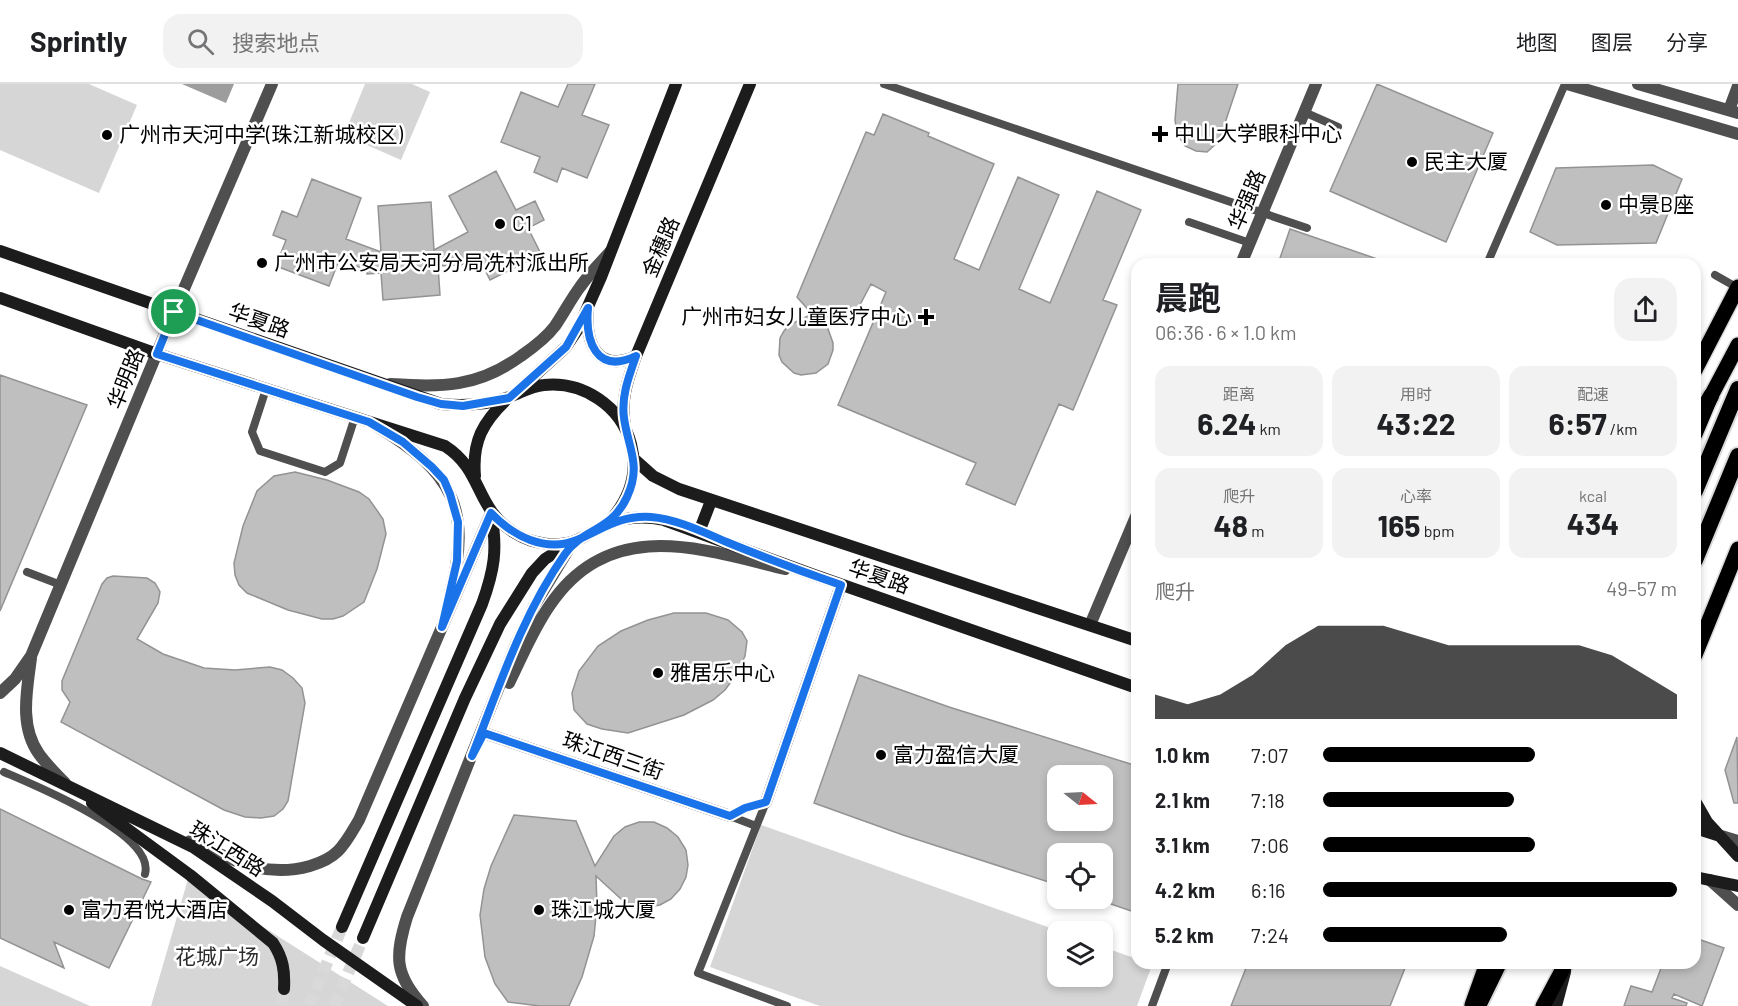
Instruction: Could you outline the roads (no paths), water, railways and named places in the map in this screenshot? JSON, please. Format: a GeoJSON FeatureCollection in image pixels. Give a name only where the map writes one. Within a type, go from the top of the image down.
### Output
{"type":"FeatureCollection","features":[{"type":"Feature","properties":{"kind":"highway"},"geometry":{"type":"LineString","coordinates":[[1701,477],[1738,389]]}},
{"type":"Feature","properties":{"kind":"highway"},"geometry":{"type":"LineString","coordinates":[[1701,414],[1711,396]]}},
{"type":"Feature","properties":{"kind":"highway"},"geometry":{"type":"LineString","coordinates":[[1701,545],[1738,456]]}},
{"type":"Feature","properties":{"kind":"highway"},"geometry":{"type":"LineString","coordinates":[[1478,1006],[1496,969]]}},
{"type":"Feature","properties":{"kind":"main road"},"geometry":{"type":"LineString","coordinates":[[509,398],[566,347],[588,308],[676,84]]}},
{"type":"Feature","properties":{"kind":"main road","name":"金穗路"},"geometry":{"type":"LineString","coordinates":[[626,429],[623,416],[625,391],[636,356],[750,84]]}},
{"type":"Feature","properties":{"kind":"main road","name":"华夏路"},"geometry":{"type":"LineString","coordinates":[[0,250],[441,404],[463,406],[509,398]]}},
{"type":"Feature","properties":{"kind":"main road"},"geometry":{"type":"LineString","coordinates":[[1701,358],[1738,287]]}},
{"type":"Feature","properties":{"kind":"main road","name":"华夏路"},"geometry":{"type":"LineString","coordinates":[[0,298],[157,354],[444,446],[457,454],[468,466],[482,498],[491,513],[503,526],[534,542],[551,544],[574,541],[606,525],[636,517],[652,517],[699,531],[813,575],[1131,686]]}},
{"type":"Feature","properties":{"kind":"main road"},"geometry":{"type":"LineString","coordinates":[[1701,420],[1738,345]]}},
{"type":"Feature","properties":{"kind":"main road","name":"华夏路"},"geometry":{"type":"LineString","coordinates":[[476,481],[475,455],[482,429],[491,414],[509,398],[531,387],[544,384],[571,387],[596,397],[618,416],[626,429],[634,459],[631,486],[627,498],[606,525]]}},
{"type":"Feature","properties":{"kind":"main road","name":"华夏路"},"geometry":{"type":"LineString","coordinates":[[634,459],[664,483],[711,501],[1131,639]]}},
{"type":"Feature","properties":{"kind":"main road"},"geometry":{"type":"LineString","coordinates":[[699,531],[711,501]]}},
{"type":"Feature","properties":{"kind":"main road"},"geometry":{"type":"LineString","coordinates":[[342,927],[488,587],[496,546],[491,513]]}},
{"type":"Feature","properties":{"kind":"main road"},"geometry":{"type":"LineString","coordinates":[[363,939],[461,709],[500,624],[532,573],[554,552],[574,541]]}},
{"type":"Feature","properties":{"kind":"main road"},"geometry":{"type":"LineString","coordinates":[[1701,640],[1738,549]]}},
{"type":"Feature","properties":{"kind":"main road","name":"珠江西路"},"geometry":{"type":"LineString","coordinates":[[0,753],[193,847],[417,1006]]}},
{"type":"Feature","properties":{"kind":"main road"},"geometry":{"type":"LineString","coordinates":[[65,783],[190,875],[273,943],[281,955],[285,972],[284,989]]}},
{"type":"Feature","properties":{"kind":"main road"},"geometry":{"type":"LineString","coordinates":[[1701,812],[1707,822],[1738,856]]}},
{"type":"Feature","properties":{"kind":"main road"},"geometry":{"type":"LineString","coordinates":[[1701,830],[1718,835]]}},
{"type":"Feature","properties":{"kind":"main road"},"geometry":{"type":"LineString","coordinates":[[1701,879],[1738,886]]}},
{"type":"Feature","properties":{"kind":"main road"},"geometry":{"type":"LineString","coordinates":[[1471,1006],[1485,969]]}},
{"type":"Feature","properties":{"kind":"main road"},"geometry":{"type":"LineString","coordinates":[[1543,1006],[1563,969]]}},
{"type":"Feature","properties":{"kind":"main road"},"geometry":{"type":"LineString","coordinates":[[1556,1006],[1565,969]]}},
{"type":"Feature","properties":{"kind":"street","name":"华明路"},"geometry":{"type":"LineString","coordinates":[[31,657],[174,312],[272,84]]}},
{"type":"Feature","properties":{"kind":"street","name":"华强路"},"geometry":{"type":"LineString","coordinates":[[1244,258],[1316,84]]}},
{"type":"Feature","properties":{"kind":"street"},"geometry":{"type":"LineString","coordinates":[[1566,84],[1738,134]]}},
{"type":"Feature","properties":{"kind":"street"},"geometry":{"type":"LineString","coordinates":[[1638,84],[1734,112],[1738,86]]}},
{"type":"Feature","properties":{"kind":"street"},"geometry":{"type":"LineString","coordinates":[[379,384],[438,386],[464,383],[488,376],[508,366],[541,342],[555,326],[580,285],[611,251]]}},
{"type":"Feature","properties":{"kind":"street"},"geometry":{"type":"LineString","coordinates":[[588,308],[586,324],[596,354],[605,359],[619,361],[636,356]]}},
{"type":"Feature","properties":{"kind":"street"},"geometry":{"type":"LineString","coordinates":[[369,422],[403,442],[418,454],[444,480],[450,494],[458,522],[459,541],[452,587],[442,627]]}},
{"type":"Feature","properties":{"kind":"street"},"geometry":{"type":"LineString","coordinates":[[141,821],[259,869],[287,871],[321,863],[338,852],[359,820],[491,513]]}},
{"type":"Feature","properties":{"kind":"street"},"geometry":{"type":"LineString","coordinates":[[1090,626],[1131,528]]}},
{"type":"Feature","properties":{"kind":"street"},"geometry":{"type":"LineString","coordinates":[[423,1006],[412,994],[404,979],[398,961],[400,941],[421,879],[516,644],[534,606],[574,541]]}},
{"type":"Feature","properties":{"kind":"street"},"geometry":{"type":"LineString","coordinates":[[472,756],[537,626],[550,605],[575,576],[601,558],[621,551],[645,547],[690,547],[813,575]]}},
{"type":"Feature","properties":{"kind":"street"},"geometry":{"type":"LineString","coordinates":[[766,802],[841,585]]}},
{"type":"Feature","properties":{"kind":"street"},"geometry":{"type":"LineString","coordinates":[[0,693],[15,679],[31,657]]}},
{"type":"Feature","properties":{"kind":"street"},"geometry":{"type":"LineString","coordinates":[[31,657],[26,716],[29,736],[39,754],[65,783]]}},
{"type":"Feature","properties":{"kind":"street","name":"珠江西三街"},"geometry":{"type":"LineString","coordinates":[[484,733],[730,816]]}},
{"type":"Feature","properties":{"kind":"street"},"geometry":{"type":"LineString","coordinates":[[1718,835],[1738,841]]}},
{"type":"Feature","properties":{"kind":"street"},"geometry":{"type":"LineString","coordinates":[[1710,880],[1738,904]]}},
{"type":"Feature","properties":{"kind":"lane"},"geometry":{"type":"LineString","coordinates":[[884,84],[1307,228]]}},
{"type":"Feature","properties":{"kind":"lane"},"geometry":{"type":"LineString","coordinates":[[1490,258],[1566,84]]}},
{"type":"Feature","properties":{"kind":"lane"},"geometry":{"type":"LineString","coordinates":[[1304,112],[1338,127]]}},
{"type":"Feature","properties":{"kind":"lane"},"geometry":{"type":"LineString","coordinates":[[1189,222],[1250,243]]}},
{"type":"Feature","properties":{"kind":"lane"},"geometry":{"type":"LineString","coordinates":[[1715,275],[1738,287]]}},
{"type":"Feature","properties":{"kind":"lane"},"geometry":{"type":"LineString","coordinates":[[266,389],[252,432],[260,451],[325,472],[340,463],[355,417]]}},
{"type":"Feature","properties":{"kind":"lane"},"geometry":{"type":"LineString","coordinates":[[27,572],[61,585]]}},
{"type":"Feature","properties":{"kind":"lane"},"geometry":{"type":"LineString","coordinates":[[4,772],[69,802],[132,842],[144,858],[146,874]]}},
{"type":"Feature","properties":{"kind":"lane"},"geometry":{"type":"LineString","coordinates":[[730,816],[745,808],[766,802]]}},
{"type":"Feature","properties":{"kind":"lane"},"geometry":{"type":"LineString","coordinates":[[766,802],[698,972],[787,1006]]}},
{"type":"Feature","properties":{"kind":"lane"},"geometry":{"type":"LineString","coordinates":[[730,816],[756,826]]}},
{"type":"Feature","properties":{"kind":"lane"},"geometry":{"type":"LineString","coordinates":[[1152,1006],[1166,969]]}},
{"type":"Feature","properties":{"kind":"tunnel"},"geometry":{"type":"LineString","coordinates":[[309,1006],[342,927]]}},
{"type":"Feature","properties":{"kind":"tunnel"},"geometry":{"type":"LineString","coordinates":[[334,1006],[363,938]]}},
{"type":"Feature","properties":{"kind":"tunnel"},"geometry":{"type":"LineString","coordinates":[[281,1006],[284,989]]}},
{"type":"Feature","properties":{"kind":"place","name":"中山大学眼科中心"},"geometry":{"type":"Point","coordinates":[1160,134]}},
{"type":"Feature","properties":{"kind":"place","name":"广州市天河中学(珠江新城校区)"},"geometry":{"type":"Point","coordinates":[107,135]}},
{"type":"Feature","properties":{"kind":"place","name":"民主大厦"},"geometry":{"type":"Point","coordinates":[1412,162]}},
{"type":"Feature","properties":{"kind":"place","name":"中景B座"},"geometry":{"type":"Point","coordinates":[1606,205]}},
{"type":"Feature","properties":{"kind":"place","name":"C1"},"geometry":{"type":"Point","coordinates":[500,224]}},
{"type":"Feature","properties":{"kind":"place","name":"广州市公安局天河分局冼村派出所"},"geometry":{"type":"Point","coordinates":[262,263]}},
{"type":"Feature","properties":{"kind":"place","name":"广州市妇女儿童医疗中心"},"geometry":{"type":"Point","coordinates":[926,317]}},
{"type":"Feature","properties":{"kind":"place","name":"雅居乐中心"},"geometry":{"type":"Point","coordinates":[658,673]}},
{"type":"Feature","properties":{"kind":"place","name":"富力盈信大厦"},"geometry":{"type":"Point","coordinates":[881,755]}},
{"type":"Feature","properties":{"kind":"place","name":"富力君悦大酒店"},"geometry":{"type":"Point","coordinates":[69,910]}},
{"type":"Feature","properties":{"kind":"place","name":"珠江城大厦"},"geometry":{"type":"Point","coordinates":[539,910]}},
{"type":"Feature","properties":{"kind":"park label","name":"花城广场"},"geometry":{"type":"Point","coordinates":[217,957]}}]}
